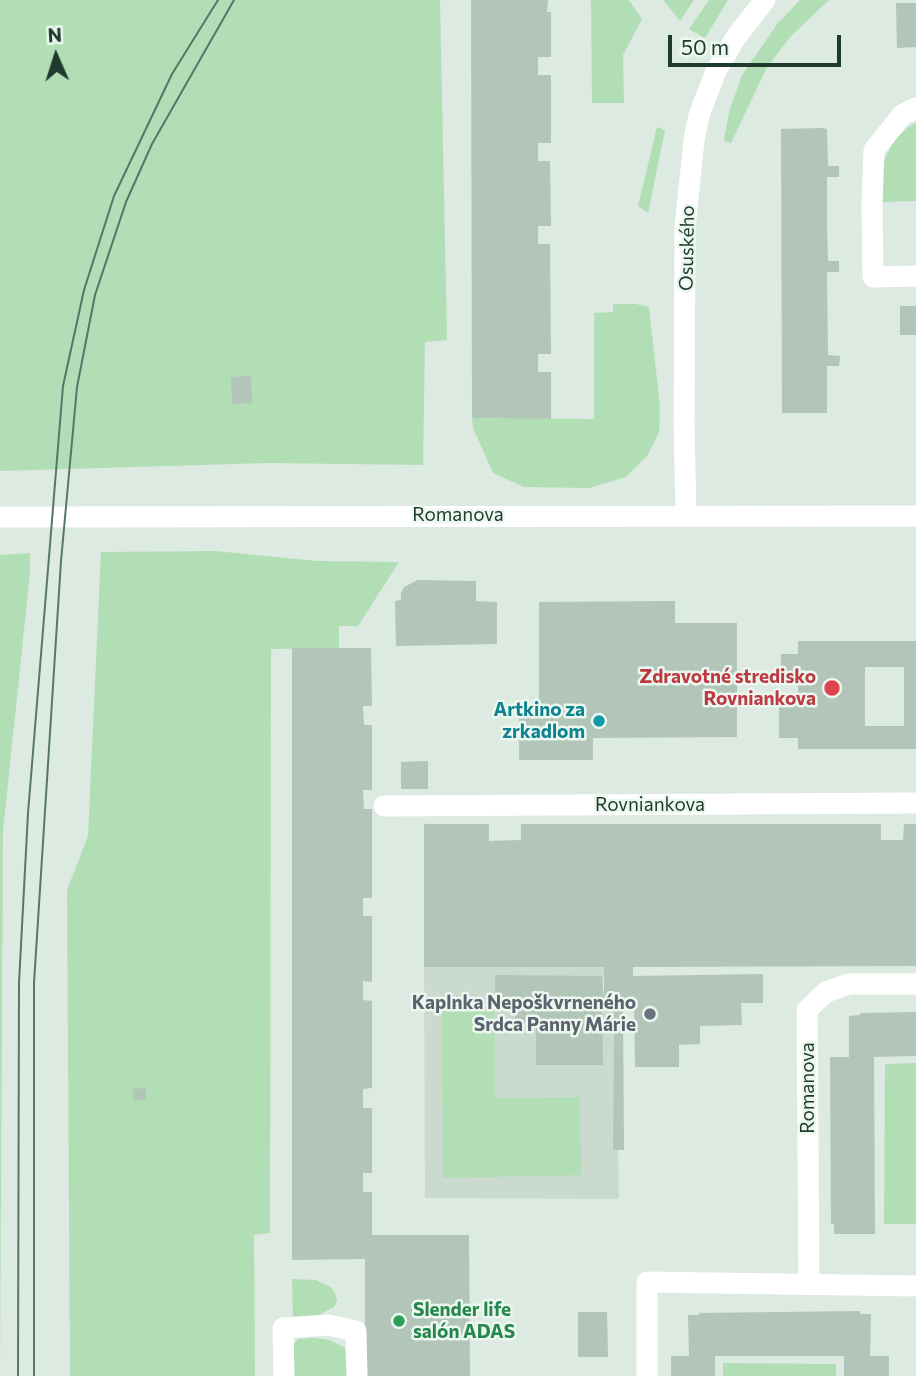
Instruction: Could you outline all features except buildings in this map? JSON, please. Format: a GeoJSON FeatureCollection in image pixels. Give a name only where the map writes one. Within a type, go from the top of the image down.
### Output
{"type":"FeatureCollection","features":[{"type":"Feature","properties":{"kind":"street","name":"Osuského"},"geometry":{"type":"LineString","coordinates":[[685,515],[685,228],[694,140],[699,115],[716,71],[736,37],[765,0]]}},
{"type":"Feature","properties":{"kind":"street"},"geometry":{"type":"LineString","coordinates":[[916,108],[902,115],[874,150],[872,205],[873,277],[916,276]]}},
{"type":"Feature","properties":{"kind":"street","name":"Romanova"},"geometry":{"type":"LineString","coordinates":[[0,517],[916,516]]}},
{"type":"Feature","properties":{"kind":"street","name":"Rovniankova"},"geometry":{"type":"LineString","coordinates":[[384,807],[916,803]]}},
{"type":"Feature","properties":{"kind":"street","name":"Romanova"},"geometry":{"type":"LineString","coordinates":[[809,1284],[807,1010],[826,992],[849,984],[916,984]]}},
{"type":"Feature","properties":{"kind":"street"},"geometry":{"type":"LineString","coordinates":[[648,1376],[647,1282],[916,1286]]}},
{"type":"Feature","properties":{"kind":"street"},"geometry":{"type":"LineString","coordinates":[[284,1376],[283,1328],[329,1325],[356,1331],[356,1376]]}},
{"type":"Feature","properties":{"kind":"shaded area"},"geometry":{"type":"Polygon","coordinates":[[[424,967],[604,967],[602,1006],[614,1008],[613,1150],[618,1150],[619,1199],[425,1198],[424,967]]]}},
{"type":"Feature","properties":{"kind":"green space"},"geometry":{"type":"Polygon","coordinates":[[[0,0],[440,0],[447,340],[425,342],[423,465],[268,463],[0,471],[0,0]]]}},
{"type":"Feature","properties":{"kind":"green space"},"geometry":{"type":"Polygon","coordinates":[[[591,0],[629,0],[642,19],[623,55],[624,103],[592,103],[591,0]]]}},
{"type":"Feature","properties":{"kind":"green space"},"geometry":{"type":"Polygon","coordinates":[[[663,0],[694,0],[680,21],[663,0]]]}},
{"type":"Feature","properties":{"kind":"green space"},"geometry":{"type":"Polygon","coordinates":[[[709,0],[728,0],[705,38],[689,29],[709,0]]]}},
{"type":"Feature","properties":{"kind":"green space"},"geometry":{"type":"Polygon","coordinates":[[[800,0],[829,0],[792,35],[767,67],[731,143],[724,141],[729,112],[742,75],[778,23],[800,0]]]}},
{"type":"Feature","properties":{"kind":"green space"},"geometry":{"type":"Polygon","coordinates":[[[916,123],[916,201],[880,202],[883,163],[893,142],[916,123]]]}},
{"type":"Feature","properties":{"kind":"green space"},"geometry":{"type":"Polygon","coordinates":[[[657,127],[665,130],[648,213],[638,206],[657,127]]]}},
{"type":"Feature","properties":{"kind":"green space"},"geometry":{"type":"Polygon","coordinates":[[[613,304],[649,307],[660,407],[659,432],[648,455],[626,477],[589,488],[524,487],[493,473],[473,428],[472,418],[594,419],[594,313],[613,312],[613,304]]]}},
{"type":"Feature","properties":{"kind":"green space"},"geometry":{"type":"Polygon","coordinates":[[[215,551],[317,561],[399,562],[358,626],[339,626],[339,648],[271,649],[270,1233],[254,1235],[255,1376],[70,1376],[67,890],[88,836],[101,552],[215,551]]]}},
{"type":"Feature","properties":{"kind":"green space"},"geometry":{"type":"Polygon","coordinates":[[[30,553],[3,831],[0,1376],[0,555],[30,553]]]}},
{"type":"Feature","properties":{"kind":"green space"},"geometry":{"type":"Polygon","coordinates":[[[494,1007],[495,1098],[580,1097],[581,1175],[443,1178],[441,1008],[494,1007]]]}},
{"type":"Feature","properties":{"kind":"green space"},"geometry":{"type":"Polygon","coordinates":[[[916,1063],[916,1224],[884,1224],[885,1064],[916,1063]]]}},
{"type":"Feature","properties":{"kind":"green space"},"geometry":{"type":"Polygon","coordinates":[[[292,1279],[316,1280],[331,1287],[337,1301],[334,1307],[315,1317],[293,1318],[292,1279]]]}},
{"type":"Feature","properties":{"kind":"green space"},"geometry":{"type":"Polygon","coordinates":[[[298,1339],[330,1340],[345,1348],[347,1376],[292,1376],[293,1345],[298,1339]]]}},
{"type":"Feature","properties":{"kind":"green space"},"geometry":{"type":"Polygon","coordinates":[[[723,1363],[836,1364],[836,1376],[723,1376],[723,1363]]]}},
{"type":"Feature","properties":{"kind":"tram line"},"geometry":{"type":"LineString","coordinates":[[18,1376],[19,983],[28,813],[63,386],[84,290],[114,196],[172,74],[218,0]]}},
{"type":"Feature","properties":{"kind":"tram line"},"geometry":{"type":"LineString","coordinates":[[34,1376],[34,983],[61,561],[77,387],[95,295],[126,202],[152,144],[234,0]]}},
{"type":"Feature","properties":{"kind":"place","name":"Zdravotné stredisko Rovniankova"},"geometry":{"type":"Point","coordinates":[832,688]}},
{"type":"Feature","properties":{"kind":"place","name":"Artkino za zrkadlom"},"geometry":{"type":"Point","coordinates":[599,721]}},
{"type":"Feature","properties":{"kind":"place","name":"Kaplnka Nepoškvrneného Srdca Panny Márie"},"geometry":{"type":"Point","coordinates":[650,1014]}},
{"type":"Feature","properties":{"kind":"place","name":"Slender life salón ADAS"},"geometry":{"type":"Point","coordinates":[399,1321]}}]}
